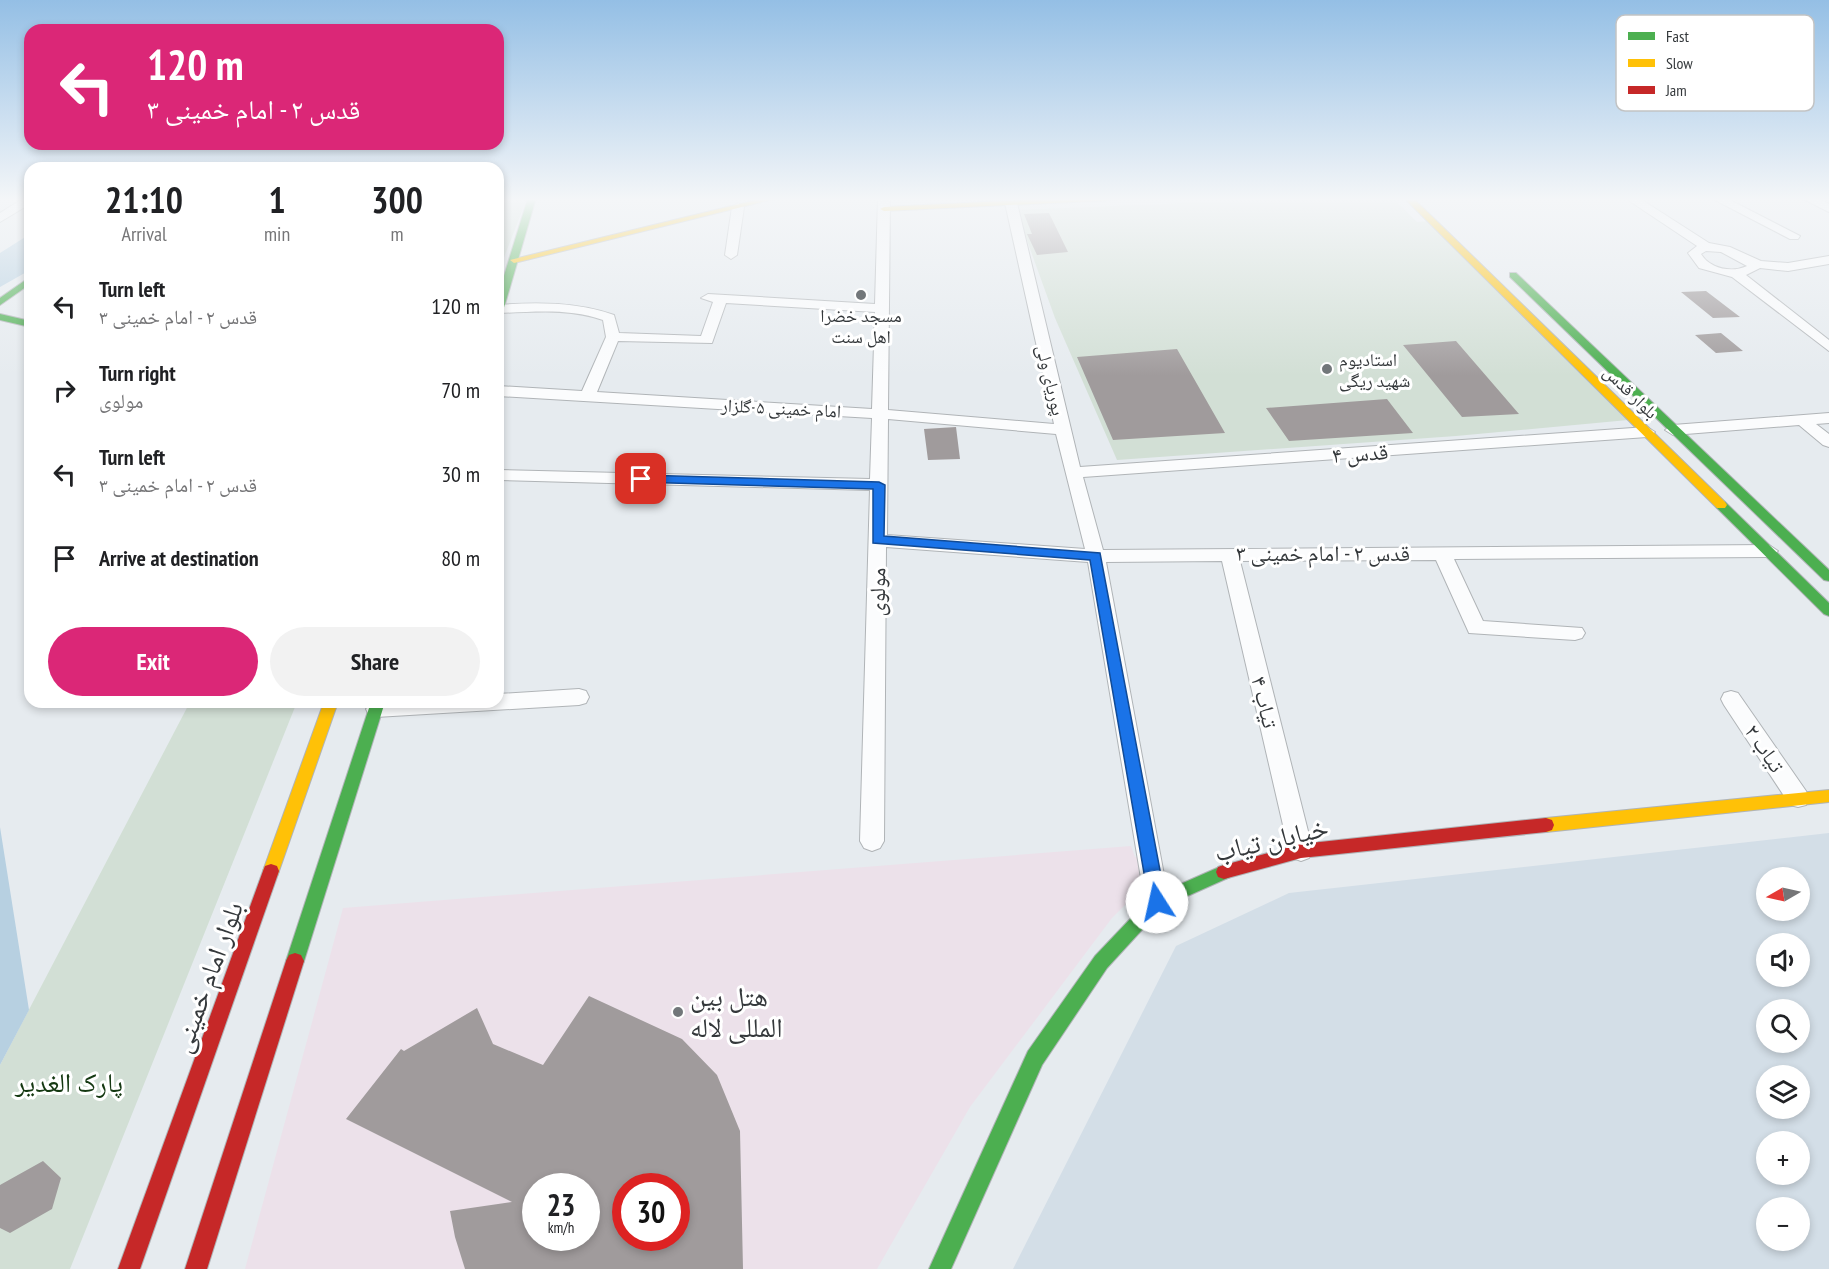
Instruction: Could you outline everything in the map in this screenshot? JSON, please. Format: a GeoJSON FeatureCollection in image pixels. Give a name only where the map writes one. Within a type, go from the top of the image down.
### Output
{"type":"FeatureCollection","features":[{"type":"Feature","properties":{"kind":"main road"},"geometry":{"type":"LineString","coordinates":[[504,291],[514,260],[526,257]]}},
{"type":"Feature","properties":{"kind":"main road","name":"بلوار قدس"},"geometry":{"type":"LineString","coordinates":[[1468,257],[1829,610]]}},
{"type":"Feature","properties":{"kind":"main road","name":"بلوار قدس"},"geometry":{"type":"LineString","coordinates":[[1502,264],[1829,577]]}},
{"type":"Feature","properties":{"kind":"main road"},"geometry":{"type":"LineString","coordinates":[[4,299],[24,284]]}},
{"type":"Feature","properties":{"kind":"main road"},"geometry":{"type":"LineString","coordinates":[[4,299],[24,302]]}},
{"type":"Feature","properties":{"kind":"main road"},"geometry":{"type":"LineString","coordinates":[[0,317],[24,323]]}},
{"type":"Feature","properties":{"kind":"main road"},"geometry":{"type":"LineString","coordinates":[[1647,432],[1673,430]]}},
{"type":"Feature","properties":{"kind":"main road","name":"بلوار امام خمینی"},"geometry":{"type":"LineString","coordinates":[[129,1269],[329,708]]}},
{"type":"Feature","properties":{"kind":"main road"},"geometry":{"type":"LineString","coordinates":[[196,1269],[376,708]]}},
{"type":"Feature","properties":{"kind":"main road","name":"خیابان تیاب"},"geometry":{"type":"LineString","coordinates":[[940,1269],[1035,1058],[1101,962],[1157,902],[1229,870],[1301,851],[1829,796]]}},
{"type":"Feature","properties":{"kind":"street","name":"مولوی"},"geometry":{"type":"LineString","coordinates":[[872,841],[883,257]]}},
{"type":"Feature","properties":{"kind":"street","name":"پوریای ولی"},"geometry":{"type":"LineString","coordinates":[[1023,257],[1072,473],[1096,556],[1157,902]]}},
{"type":"Feature","properties":{"kind":"street"},"geometry":{"type":"LineString","coordinates":[[1696,257],[1708,267],[1735,273],[1751,271],[1753,263]]}},
{"type":"Feature","properties":{"kind":"street"},"geometry":{"type":"LineString","coordinates":[[1743,257],[1753,263],[1786,267],[1829,260]]}},
{"type":"Feature","properties":{"kind":"street"},"geometry":{"type":"LineString","coordinates":[[1735,273],[1829,347]]}},
{"type":"Feature","properties":{"kind":"street"},"geometry":{"type":"LineString","coordinates":[[613,337],[707,340],[715,298],[882,308]]}},
{"type":"Feature","properties":{"kind":"street"},"geometry":{"type":"LineString","coordinates":[[504,310],[573,308],[592,311],[609,318],[613,337],[588,396]]}},
{"type":"Feature","properties":{"kind":"street","name":"امام خمینی ۵-گلزار"},"geometry":{"type":"LineString","coordinates":[[504,392],[880,414],[1063,430]]}},
{"type":"Feature","properties":{"kind":"street"},"geometry":{"type":"LineString","coordinates":[[1673,430],[1829,418]]}},
{"type":"Feature","properties":{"kind":"street"},"geometry":{"type":"LineString","coordinates":[[1802,420],[1829,442]]}},
{"type":"Feature","properties":{"kind":"street","name":"قدس ۴"},"geometry":{"type":"LineString","coordinates":[[1072,473],[1647,432]]}},
{"type":"Feature","properties":{"kind":"street"},"geometry":{"type":"LineString","coordinates":[[504,475],[879,485]]}},
{"type":"Feature","properties":{"kind":"street","name":"قدس ۲ - امام خمینی ۳"},"geometry":{"type":"LineString","coordinates":[[878,540],[1096,556],[1228,553],[1769,551]]}},
{"type":"Feature","properties":{"kind":"street"},"geometry":{"type":"LineString","coordinates":[[1442,552],[1476,628],[1575,633]]}},
{"type":"Feature","properties":{"kind":"street","name":"تیاب ۴"},"geometry":{"type":"LineString","coordinates":[[1228,553],[1301,851]]}},
{"type":"Feature","properties":{"kind":"street"},"geometry":{"type":"LineString","coordinates":[[504,702],[579,697]]}},
{"type":"Feature","properties":{"kind":"street","name":"تیاب ۲"},"geometry":{"type":"LineString","coordinates":[[1731,699],[1798,798]]}},
{"type":"Feature","properties":{"kind":"shaded area"},"geometry":{"type":"Polygon","coordinates":[[[1829,833],[1829,1269],[1013,1269],[1176,946],[1289,893],[1829,833]]]}},
{"type":"Feature","properties":{"kind":"shaded area","name":"هتل بین المللی لاله"},"geometry":{"type":"Polygon","coordinates":[[[1131,846],[1135,857],[1151,856],[1157,873],[1112,918],[970,1107],[877,1269],[245,1269],[343,908],[1131,846]]]}},
{"type":"Feature","properties":{"kind":"green space","name":"استادیوم شهید ریگی"},"geometry":{"type":"Polygon","coordinates":[[[1033,257],[1464,257],[1628,420],[1456,436],[1117,460],[1055,318],[1033,257]]]}},
{"type":"Feature","properties":{"kind":"green space","name":"پارک الغدیر"},"geometry":{"type":"Polygon","coordinates":[[[187,708],[295,708],[70,1269],[0,1269],[0,1065],[187,708]]]}},
{"type":"Feature","properties":{"kind":"water"},"geometry":{"type":"Polygon","coordinates":[[[0,257],[24,257],[24,273],[0,287],[0,257]]]}},
{"type":"Feature","properties":{"kind":"water"},"geometry":{"type":"Polygon","coordinates":[[[0,827],[29,1010],[0,1065],[0,827]]]}},
{"type":"Feature","properties":{"kind":"building"},"geometry":{"type":"Polygon","coordinates":[[[1706,291],[1740,317],[1713,318],[1681,292],[1706,291]]]}},
{"type":"Feature","properties":{"kind":"building"},"geometry":{"type":"Polygon","coordinates":[[[1721,333],[1743,351],[1716,353],[1695,335],[1721,333]]]}},
{"type":"Feature","properties":{"kind":"building"},"geometry":{"type":"Polygon","coordinates":[[[1456,341],[1519,414],[1462,417],[1403,345],[1456,341]]]}},
{"type":"Feature","properties":{"kind":"building"},"geometry":{"type":"Polygon","coordinates":[[[1177,349],[1225,433],[1113,440],[1077,357],[1177,349]]]}},
{"type":"Feature","properties":{"kind":"building"},"geometry":{"type":"Polygon","coordinates":[[[1387,399],[1413,433],[1289,441],[1266,408],[1387,399]]]}},
{"type":"Feature","properties":{"kind":"building"},"geometry":{"type":"Polygon","coordinates":[[[956,427],[960,459],[928,460],[924,429],[956,427]]]}},
{"type":"Feature","properties":{"kind":"building"},"geometry":{"type":"Polygon","coordinates":[[[589,996],[682,1039],[717,1075],[740,1131],[743,1269],[465,1269],[450,1211],[512,1202],[346,1119],[401,1049],[404,1051],[477,1008],[493,1044],[543,1065],[589,996]]]}},
{"type":"Feature","properties":{"kind":"building"},"geometry":{"type":"Polygon","coordinates":[[[43,1161],[61,1178],[52,1209],[10,1233],[0,1228],[0,1185],[43,1161]]]}},
{"type":"Feature","properties":{"kind":"traffic: fast"},"geometry":{"type":"LineString","coordinates":[[504,291],[514,257]]}},
{"type":"Feature","properties":{"kind":"traffic: fast"},"geometry":{"type":"LineString","coordinates":[[1513,275],[1829,577]]}},
{"type":"Feature","properties":{"kind":"traffic: fast"},"geometry":{"type":"LineString","coordinates":[[0,302],[24,284]]}},
{"type":"Feature","properties":{"kind":"traffic: fast"},"geometry":{"type":"LineString","coordinates":[[0,317],[24,323]]}},
{"type":"Feature","properties":{"kind":"traffic: fast"},"geometry":{"type":"LineString","coordinates":[[1721,505],[1829,611]]}},
{"type":"Feature","properties":{"kind":"traffic: fast"},"geometry":{"type":"LineString","coordinates":[[295,961],[376,708]]}},
{"type":"Feature","properties":{"kind":"traffic: fast"},"geometry":{"type":"LineString","coordinates":[[940,1269],[1035,1058],[1101,962],[1157,902],[1224,872]]}},
{"type":"Feature","properties":{"kind":"traffic: slow"},"geometry":{"type":"LineString","coordinates":[[514,260],[526,257]]}},
{"type":"Feature","properties":{"kind":"traffic: slow"},"geometry":{"type":"LineString","coordinates":[[1468,257],[1721,505]]}},
{"type":"Feature","properties":{"kind":"traffic: slow"},"geometry":{"type":"LineString","coordinates":[[271,871],[329,708]]}},
{"type":"Feature","properties":{"kind":"traffic: slow"},"geometry":{"type":"LineString","coordinates":[[1546,825],[1829,796]]}},
{"type":"Feature","properties":{"kind":"traffic: jam"},"geometry":{"type":"LineString","coordinates":[[1224,872],[1301,851],[1546,825]]}},
{"type":"Feature","properties":{"kind":"traffic: jam"},"geometry":{"type":"LineString","coordinates":[[129,1269],[271,871]]}},
{"type":"Feature","properties":{"kind":"traffic: jam"},"geometry":{"type":"LineString","coordinates":[[196,1269],[295,961]]}},
{"type":"Feature","properties":{"kind":"place","name":"مسجد خضرا اهل سنت"},"geometry":{"type":"Point","coordinates":[861,295]}},
{"type":"Feature","properties":{"kind":"place","name":"استادیوم شهید ریگی"},"geometry":{"type":"Point","coordinates":[1327,369]}},
{"type":"Feature","properties":{"kind":"place","name":"هتل بین المللی لاله"},"geometry":{"type":"Point","coordinates":[678,1012]}},
{"type":"Feature","properties":{"kind":"route"},"geometry":{"type":"LineString","coordinates":[[641,479],[879,485],[878,540],[1096,556],[1157,902]]}}]}
